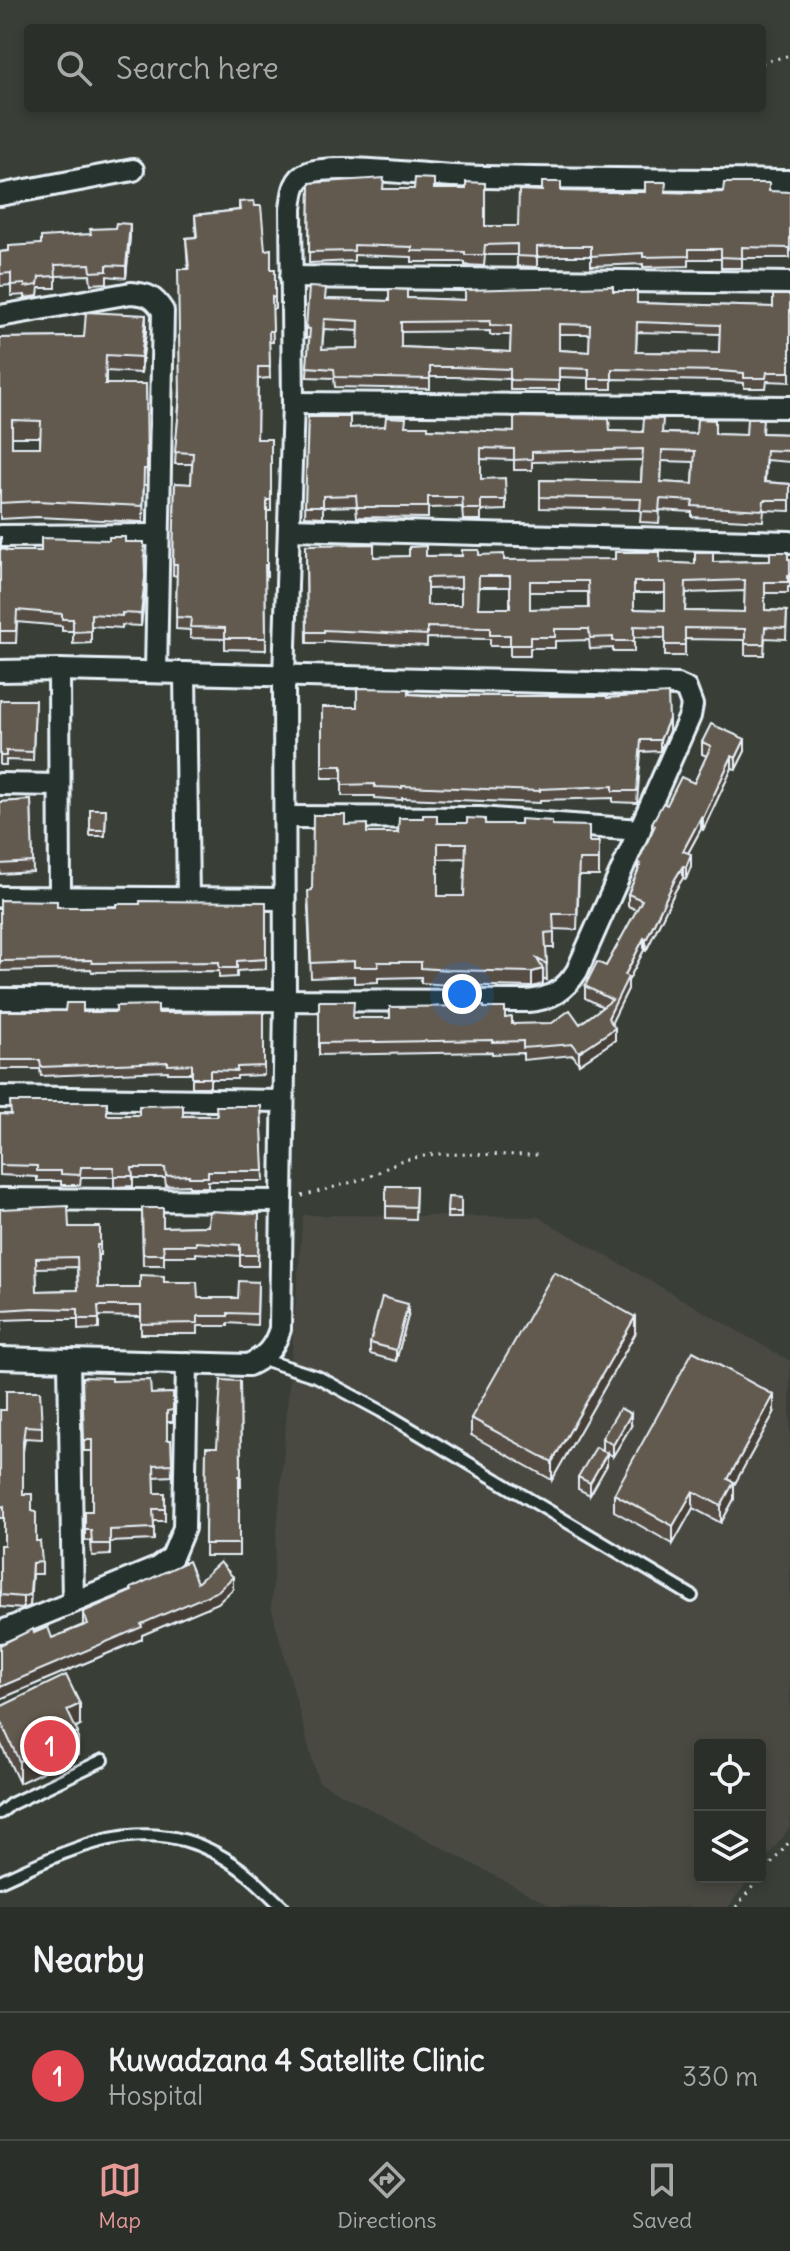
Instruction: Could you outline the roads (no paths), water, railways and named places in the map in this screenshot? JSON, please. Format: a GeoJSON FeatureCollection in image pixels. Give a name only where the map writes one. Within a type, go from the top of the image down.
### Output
{"type":"FeatureCollection","features":[{"type":"Feature","properties":{"kind":"street"},"geometry":{"type":"LineString","coordinates":[[0,195],[133,170]]}},
{"type":"Feature","properties":{"kind":"street"},"geometry":{"type":"LineString","coordinates":[[0,1358],[248,1365],[271,1351],[280,1329],[285,1002],[284,676],[293,403],[293,189],[299,179],[315,171],[790,181]]}},
{"type":"Feature","properties":{"kind":"street"},"geometry":{"type":"LineString","coordinates":[[291,277],[790,283]]}},
{"type":"Feature","properties":{"kind":"street"},"geometry":{"type":"LineString","coordinates":[[0,316],[131,293],[147,294],[157,300],[163,311],[156,672]]}},
{"type":"Feature","properties":{"kind":"street"},"geometry":{"type":"LineString","coordinates":[[293,403],[790,407]]}},
{"type":"Feature","properties":{"kind":"street"},"geometry":{"type":"LineString","coordinates":[[289,529],[790,542]]}},
{"type":"Feature","properties":{"kind":"street"},"geometry":{"type":"LineString","coordinates":[[0,536],[157,535]]}},
{"type":"Feature","properties":{"kind":"street"},"geometry":{"type":"LineString","coordinates":[[59,670],[60,898]]}},
{"type":"Feature","properties":{"kind":"street"},"geometry":{"type":"LineString","coordinates":[[0,671],[677,685],[686,689],[691,697],[690,716],[577,971],[570,982],[551,996],[528,1001],[0,999]]}},
{"type":"Feature","properties":{"kind":"street"},"geometry":{"type":"LineString","coordinates":[[185,673],[188,899]]}},
{"type":"Feature","properties":{"kind":"street"},"geometry":{"type":"LineString","coordinates":[[0,784],[59,785]]}},
{"type":"Feature","properties":{"kind":"street"},"geometry":{"type":"LineString","coordinates":[[285,817],[480,818],[640,830]]}},
{"type":"Feature","properties":{"kind":"street"},"geometry":{"type":"LineString","coordinates":[[0,897],[283,899]]}},
{"type":"Feature","properties":{"kind":"street"},"geometry":{"type":"LineString","coordinates":[[0,1097],[282,1101]]}},
{"type":"Feature","properties":{"kind":"street"},"geometry":{"type":"LineString","coordinates":[[0,1199],[281,1201]]}},
{"type":"Feature","properties":{"kind":"street"},"geometry":{"type":"LineString","coordinates":[[69,1361],[73,1601]]}},
{"type":"Feature","properties":{"kind":"street"},"geometry":{"type":"LineString","coordinates":[[0,1632],[157,1568],[172,1557],[184,1528],[187,1363]]}},
{"type":"Feature","properties":{"kind":"lane"},"geometry":{"type":"LineString","coordinates":[[262,1359],[318,1377],[381,1411],[692,1596]]}},
{"type":"Feature","properties":{"kind":"lane"},"geometry":{"type":"LineString","coordinates":[[0,1813],[11,1804],[103,1760]]}},
{"type":"Feature","properties":{"kind":"lane"},"geometry":{"type":"LineString","coordinates":[[0,1881],[84,1844],[135,1834],[159,1835],[194,1844],[224,1858],[247,1873],[283,1907]]}},
{"type":"Feature","properties":{"kind":"place","name":"Kuwadzana 4 Satellite Clinic"},"geometry":{"type":"Point","coordinates":[50,1746]}}]}
